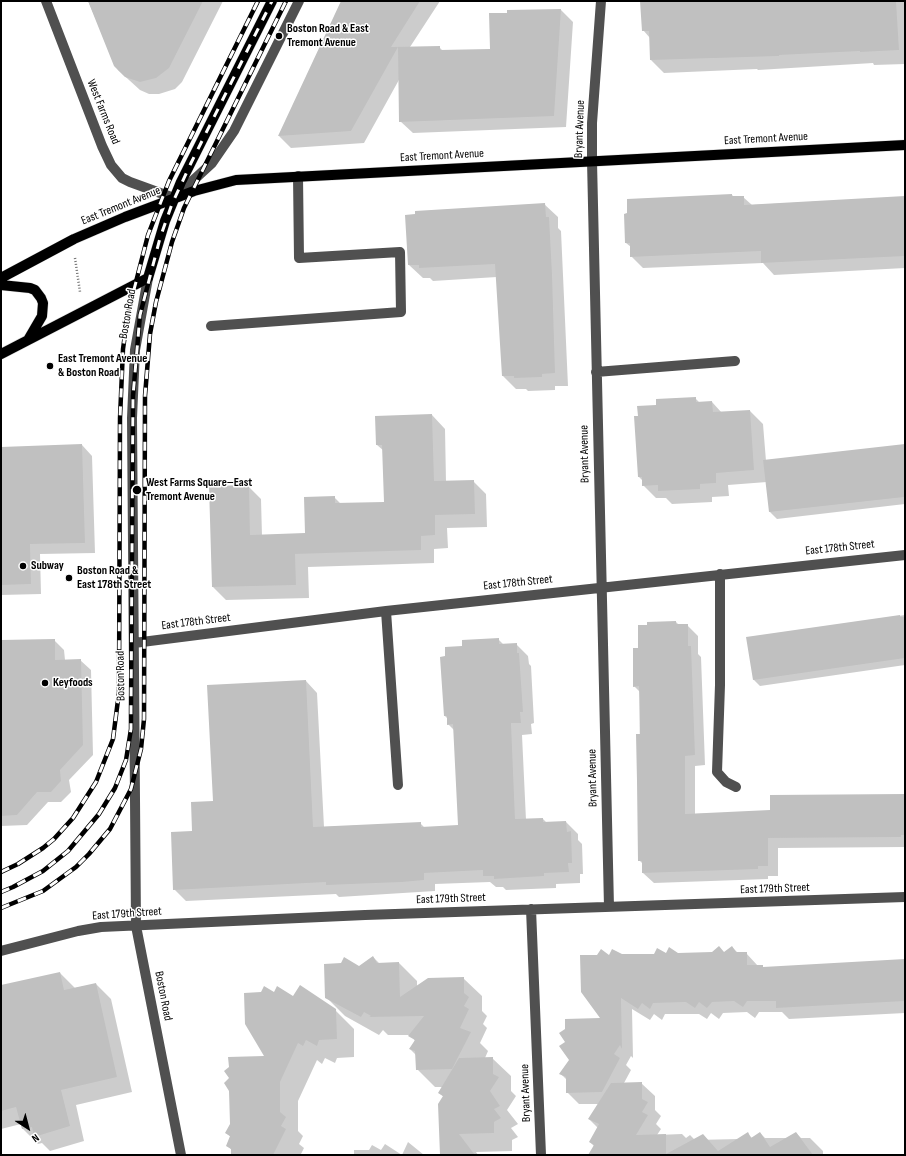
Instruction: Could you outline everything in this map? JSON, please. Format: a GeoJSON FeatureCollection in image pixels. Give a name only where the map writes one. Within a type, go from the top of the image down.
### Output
{"type":"FeatureCollection","features":[{"type":"Feature","properties":{"kind":"main road","name":"Boston Road"},"geometry":{"type":"LineString","coordinates":[[148,278],[159,238],[174,198],[272,1]]}},
{"type":"Feature","properties":{"kind":"main road","name":"East Tremont Avenue"},"geometry":{"type":"LineString","coordinates":[[1,278],[88,232],[174,198],[207,187],[236,180],[905,145]]}},
{"type":"Feature","properties":{"kind":"main road"},"geometry":{"type":"LineString","coordinates":[[1,354],[148,278]]}},
{"type":"Feature","properties":{"kind":"main road"},"geometry":{"type":"LineString","coordinates":[[1,285],[30,288],[35,290],[41,298],[43,303],[42,316],[28,340]]}},
{"type":"Feature","properties":{"kind":"street","name":"West Farms Road"},"geometry":{"type":"LineString","coordinates":[[46,1],[102,146],[111,165],[126,180],[174,198]]}},
{"type":"Feature","properties":{"kind":"street","name":"Boston Road"},"geometry":{"type":"LineString","coordinates":[[174,198],[204,172],[230,137],[300,1]]}},
{"type":"Feature","properties":{"kind":"street","name":"Bryant Avenue"},"geometry":{"type":"LineString","coordinates":[[601,1],[592,123],[592,161],[609,907]]}},
{"type":"Feature","properties":{"kind":"street"},"geometry":{"type":"LineString","coordinates":[[211,326],[402,312],[400,252],[299,258],[298,176]]}},
{"type":"Feature","properties":{"kind":"street","name":"Boston Road"},"geometry":{"type":"LineString","coordinates":[[148,278],[137,333],[132,395],[136,926],[181,1155]]}},
{"type":"Feature","properties":{"kind":"street"},"geometry":{"type":"LineString","coordinates":[[596,372],[735,361]]}},
{"type":"Feature","properties":{"kind":"street","name":"East 178th Street"},"geometry":{"type":"LineString","coordinates":[[134,643],[386,611],[905,554]]}},
{"type":"Feature","properties":{"kind":"street"},"geometry":{"type":"LineString","coordinates":[[720,574],[720,685],[717,772],[726,782],[736,787]]}},
{"type":"Feature","properties":{"kind":"street"},"geometry":{"type":"LineString","coordinates":[[386,611],[398,785]]}},
{"type":"Feature","properties":{"kind":"street","name":"East 179th Street"},"geometry":{"type":"LineString","coordinates":[[1,951],[90,929],[136,926],[532,909],[905,897]]}},
{"type":"Feature","properties":{"kind":"street","name":"Bryant Avenue"},"geometry":{"type":"LineString","coordinates":[[532,909],[541,1155]]}},
{"type":"Feature","properties":{"kind":"path"},"geometry":{"type":"LineString","coordinates":[[75,257],[80,292]]}},
{"type":"Feature","properties":{"kind":"building"},"geometry":{"type":"Polygon","coordinates":[[[88,1],[203,1],[169,68],[156,78],[140,82],[125,77],[114,66],[88,1]]]}},
{"type":"Feature","properties":{"kind":"building"},"geometry":{"type":"Polygon","coordinates":[[[341,1],[420,1],[391,47],[440,46],[440,50],[490,49],[489,13],[507,13],[507,10],[561,9],[554,116],[399,122],[398,47],[351,131],[278,136],[341,1]]]}},
{"type":"Feature","properties":{"kind":"building"},"geometry":{"type":"Polygon","coordinates":[[[640,1],[896,1],[899,50],[650,60],[649,31],[642,31],[640,1]]]}},
{"type":"Feature","properties":{"kind":"building"},"geometry":{"type":"Polygon","coordinates":[[[732,194],[732,196],[744,196],[744,205],[905,196],[905,256],[761,263],[761,251],[630,257],[630,243],[625,243],[624,214],[627,213],[627,199],[732,194]]]}},
{"type":"Feature","properties":{"kind":"building"},"geometry":{"type":"Polygon","coordinates":[[[545,203],[546,217],[549,217],[555,373],[542,374],[542,377],[514,378],[514,376],[502,376],[495,264],[419,268],[419,265],[408,265],[405,215],[415,214],[415,211],[545,203]]]}},
{"type":"Feature","properties":{"kind":"building"},"geometry":{"type":"Polygon","coordinates":[[[696,397],[696,402],[712,401],[713,412],[750,410],[754,470],[716,473],[716,483],[700,484],[700,489],[658,491],[658,485],[642,486],[642,477],[638,477],[634,416],[638,416],[637,406],[656,405],[656,399],[696,397]]]}},
{"type":"Feature","properties":{"kind":"building"},"geometry":{"type":"Polygon","coordinates":[[[432,414],[434,481],[474,480],[475,514],[435,515],[435,535],[421,536],[421,550],[295,554],[296,585],[212,587],[209,486],[249,485],[250,535],[305,533],[304,497],[335,496],[335,503],[384,502],[382,445],[376,445],[375,416],[432,414]]]}},
{"type":"Feature","properties":{"kind":"building"},"geometry":{"type":"Polygon","coordinates":[[[82,444],[85,543],[30,544],[31,584],[1,585],[1,447],[82,444]]]}},
{"type":"Feature","properties":{"kind":"building"},"geometry":{"type":"Polygon","coordinates":[[[905,444],[904,497],[769,512],[763,460],[905,444]]]}},
{"type":"Feature","properties":{"kind":"building"},"geometry":{"type":"Polygon","coordinates":[[[900,615],[900,617],[905,617],[905,658],[753,680],[746,637],[900,615]]]}},
{"type":"Feature","properties":{"kind":"building"},"geometry":{"type":"Polygon","coordinates":[[[676,621],[676,624],[688,624],[688,646],[691,646],[695,755],[685,756],[685,814],[770,810],[770,795],[905,794],[905,835],[901,835],[901,837],[768,838],[768,866],[758,866],[758,869],[642,873],[642,861],[638,861],[636,734],[640,734],[639,686],[633,687],[633,648],[638,648],[638,625],[647,625],[647,622],[676,621]]]}},
{"type":"Feature","properties":{"kind":"building"},"geometry":{"type":"Polygon","coordinates":[[[499,638],[499,644],[517,643],[517,653],[519,653],[523,712],[520,712],[521,723],[511,723],[515,819],[543,818],[543,822],[566,821],[567,832],[571,831],[572,863],[568,863],[569,872],[544,873],[544,876],[494,879],[494,876],[483,876],[483,870],[424,873],[424,880],[402,882],[326,885],[326,882],[173,890],[171,832],[192,831],[191,802],[213,801],[207,685],[306,680],[313,827],[421,822],[421,827],[458,825],[453,724],[447,725],[447,716],[444,716],[440,657],[445,656],[445,647],[462,646],[462,640],[499,638]]]}},
{"type":"Feature","properties":{"kind":"building"},"geometry":{"type":"Polygon","coordinates":[[[55,639],[55,660],[81,659],[83,745],[60,770],[61,781],[51,792],[37,792],[17,815],[1,816],[1,640],[55,639]]]}},
{"type":"Feature","properties":{"kind":"building"},"geometry":{"type":"Polygon","coordinates":[[[719,946],[724,952],[732,946],[736,952],[747,952],[747,965],[763,965],[763,967],[905,959],[905,1001],[776,1008],[776,1001],[747,1001],[743,1007],[734,1001],[712,1002],[707,1008],[699,1002],[695,1008],[686,1002],[653,1003],[650,1009],[642,1003],[638,1009],[621,998],[622,1049],[620,1045],[614,1054],[620,1058],[602,1092],[566,1093],[566,1077],[559,1074],[569,1060],[559,1046],[565,1042],[559,1033],[565,1029],[565,1019],[600,1018],[581,992],[580,955],[597,955],[601,949],[609,955],[612,949],[622,954],[654,954],[657,948],[666,953],[669,947],[678,953],[712,952],[719,946]]]}},
{"type":"Feature","properties":{"kind":"building"},"geometry":{"type":"Polygon","coordinates":[[[373,956],[377,963],[399,962],[400,997],[428,978],[464,977],[464,993],[469,997],[464,1006],[469,1009],[460,1028],[471,1032],[452,1069],[416,1070],[415,1051],[409,1049],[415,1040],[408,1036],[424,1016],[369,1017],[371,1016],[364,1012],[361,1017],[325,998],[324,964],[341,963],[344,957],[359,966],[373,956]]]}},
{"type":"Feature","properties":{"kind":"building"},"geometry":{"type":"Polygon","coordinates":[[[60,972],[64,990],[96,983],[117,1077],[61,1090],[70,1126],[34,1137],[32,1127],[22,1129],[16,1107],[1,1111],[1,985],[60,972]]]}},
{"type":"Feature","properties":{"kind":"building"},"geometry":{"type":"Polygon","coordinates":[[[300,985],[336,1009],[337,1039],[319,1040],[317,1046],[306,1040],[303,1046],[298,1043],[280,1082],[280,1112],[286,1117],[281,1126],[286,1129],[273,1155],[231,1155],[231,1149],[226,1146],[230,1136],[225,1133],[230,1124],[229,1091],[224,1083],[229,1078],[224,1071],[229,1067],[228,1057],[264,1056],[245,1024],[244,993],[261,992],[264,986],[274,992],[277,986],[293,996],[300,985]]]}},
{"type":"Feature","properties":{"kind":"building"},"geometry":{"type":"Polygon","coordinates":[[[493,1057],[493,1074],[499,1077],[490,1091],[500,1106],[494,1109],[501,1118],[494,1122],[494,1133],[459,1134],[475,1155],[440,1155],[438,1104],[443,1096],[438,1093],[459,1058],[493,1057]]]}},
{"type":"Feature","properties":{"kind":"building"},"geometry":{"type":"Polygon","coordinates":[[[642,1082],[642,1099],[648,1102],[642,1112],[648,1115],[636,1135],[666,1134],[666,1154],[703,1134],[718,1151],[748,1132],[751,1138],[760,1132],[770,1147],[796,1132],[813,1155],[588,1155],[594,1145],[589,1142],[599,1124],[588,1119],[611,1083],[642,1082]]]}},
{"type":"Feature","properties":{"kind":"railway"},"geometry":{"type":"LineString","coordinates":[[1,872],[18,864],[43,848],[54,839],[73,818],[96,782],[113,739],[119,692],[120,418],[123,349],[128,313],[148,235],[169,181],[258,1]]}},
{"type":"Feature","properties":{"kind":"railway"},"geometry":{"type":"LineString","coordinates":[[1,892],[43,871],[68,851],[99,814],[115,788],[126,760],[131,729],[133,396],[140,315],[160,238],[172,204],[272,1]]}},
{"type":"Feature","properties":{"kind":"railway"},"geometry":{"type":"LineString","coordinates":[[1,908],[43,891],[76,867],[110,829],[131,789],[141,749],[144,719],[145,396],[150,334],[156,302],[172,242],[184,208],[286,1]]}},
{"type":"Feature","properties":{"kind":"place","name":"Boston Road & East Tremont Avenue"},"geometry":{"type":"Point","coordinates":[279,36]}},
{"type":"Feature","properties":{"kind":"place","name":"East Tremont Avenue & Boston Road"},"geometry":{"type":"Point","coordinates":[50,366]}},
{"type":"Feature","properties":{"kind":"place","name":"West Farms Square–East Tremont Avenue"},"geometry":{"type":"Point","coordinates":[137,490]}},
{"type":"Feature","properties":{"kind":"place","name":"Subway"},"geometry":{"type":"Point","coordinates":[23,566]}},
{"type":"Feature","properties":{"kind":"place","name":"Boston Road & East 178th Street"},"geometry":{"type":"Point","coordinates":[69,578]}},
{"type":"Feature","properties":{"kind":"place","name":"Keyfoods"},"geometry":{"type":"Point","coordinates":[45,683]}}]}
